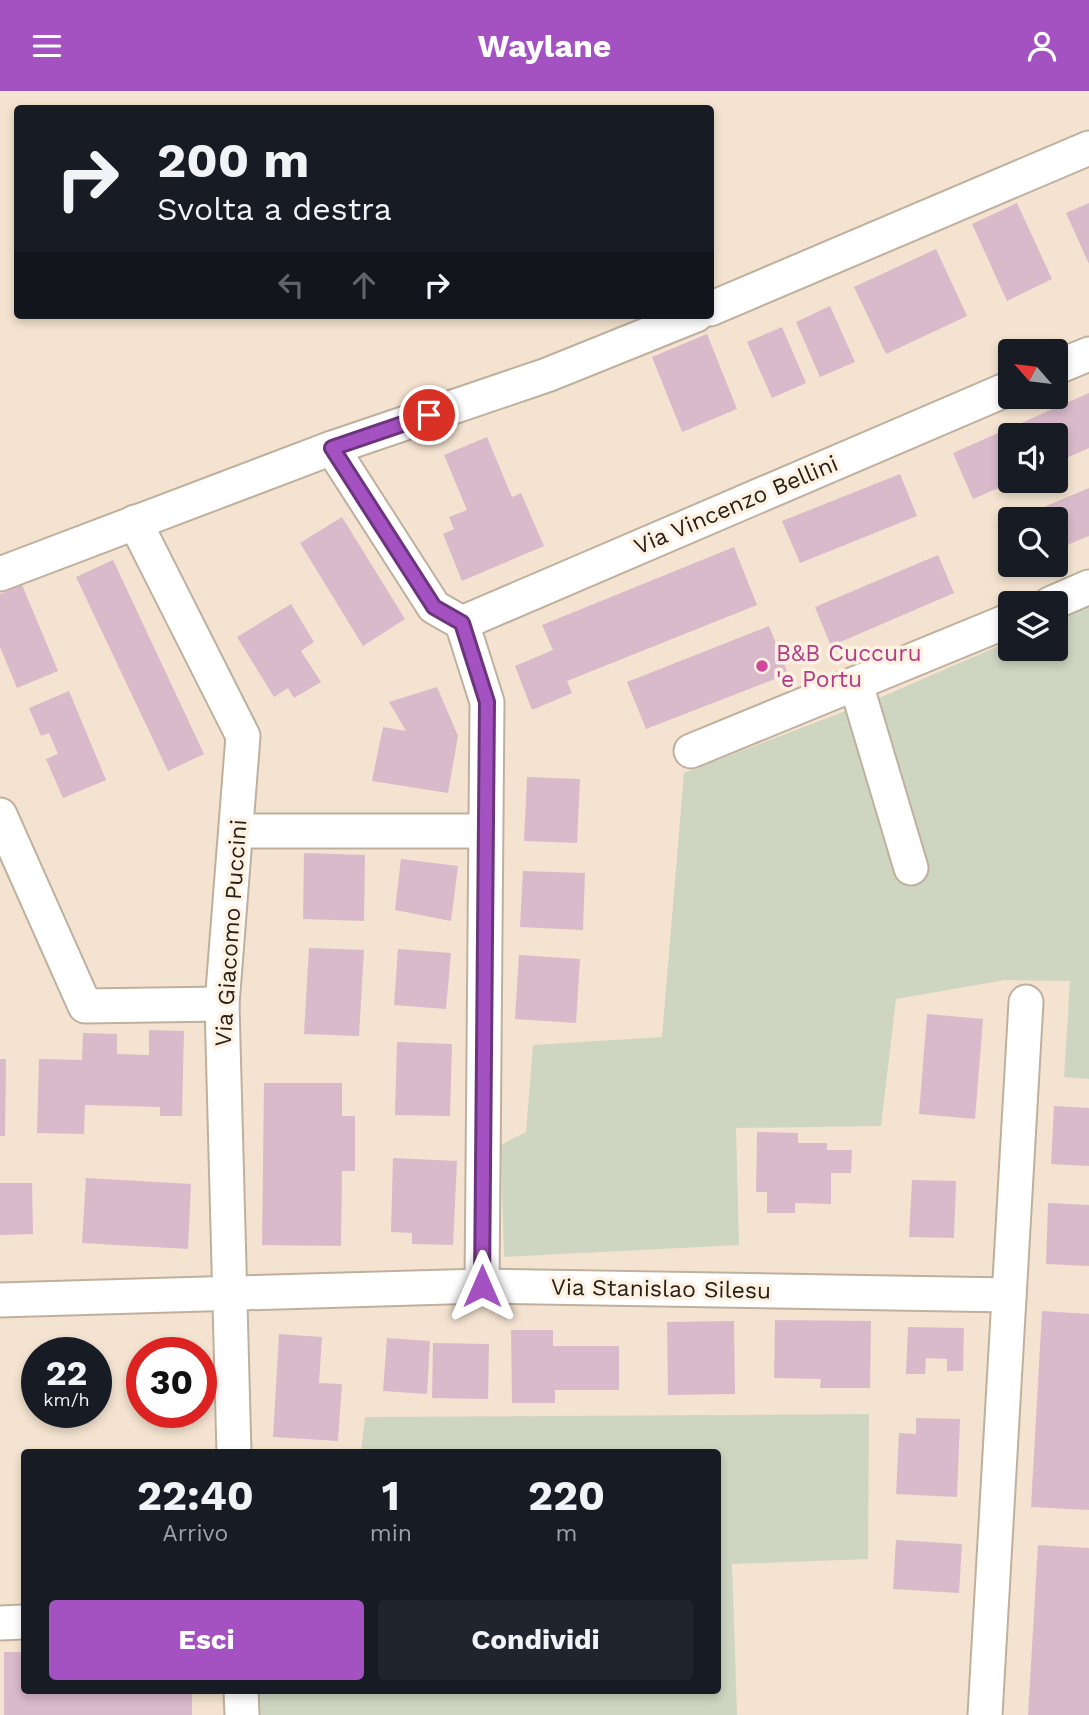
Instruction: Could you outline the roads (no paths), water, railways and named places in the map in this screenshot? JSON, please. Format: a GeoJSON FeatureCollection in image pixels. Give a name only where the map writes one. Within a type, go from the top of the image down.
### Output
{"type":"FeatureCollection","features":[{"type":"Feature","properties":{"kind":"street"},"geometry":{"type":"LineString","coordinates":[[714,307],[1089,148]]}},
{"type":"Feature","properties":{"kind":"street"},"geometry":{"type":"LineString","coordinates":[[0,574],[332,448],[547,376],[686,319]]}},
{"type":"Feature","properties":{"kind":"street"},"geometry":{"type":"LineString","coordinates":[[1068,363],[1089,354]]}},
{"type":"Feature","properties":{"kind":"street","name":"Via Vincenzo Bellini"},"geometry":{"type":"LineString","coordinates":[[462,623],[998,393]]}},
{"type":"Feature","properties":{"kind":"street"},"geometry":{"type":"LineString","coordinates":[[332,448],[434,607],[462,623],[487,702],[483,831],[482,1286]]}},
{"type":"Feature","properties":{"kind":"street","name":"Via Giacomo Puccini"},"geometry":{"type":"LineString","coordinates":[[135,522],[243,736],[238,831],[222,1004],[234,1449]]}},
{"type":"Feature","properties":{"kind":"street"},"geometry":{"type":"LineString","coordinates":[[1068,596],[1089,587]]}},
{"type":"Feature","properties":{"kind":"street"},"geometry":{"type":"LineString","coordinates":[[691,751],[998,625]]}},
{"type":"Feature","properties":{"kind":"street"},"geometry":{"type":"LineString","coordinates":[[856,684],[911,868]]}},
{"type":"Feature","properties":{"kind":"street"},"geometry":{"type":"LineString","coordinates":[[0,815],[85,1006],[222,1004]]}},
{"type":"Feature","properties":{"kind":"street"},"geometry":{"type":"LineString","coordinates":[[238,831],[483,831]]}},
{"type":"Feature","properties":{"kind":"street"},"geometry":{"type":"LineString","coordinates":[[985,1715],[1026,1002]]}},
{"type":"Feature","properties":{"kind":"street","name":"Via Stanislao Silesu"},"geometry":{"type":"LineString","coordinates":[[0,1300],[482,1286],[1009,1295]]}},
{"type":"Feature","properties":{"kind":"street"},"geometry":{"type":"LineString","coordinates":[[0,1623],[21,1622]]}},
{"type":"Feature","properties":{"kind":"street"},"geometry":{"type":"LineString","coordinates":[[241,1694],[242,1715]]}},
{"type":"Feature","properties":{"kind":"place","name":"B&B Cuccuru 'e Portu"},"geometry":{"type":"Point","coordinates":[762,666]}}]}
